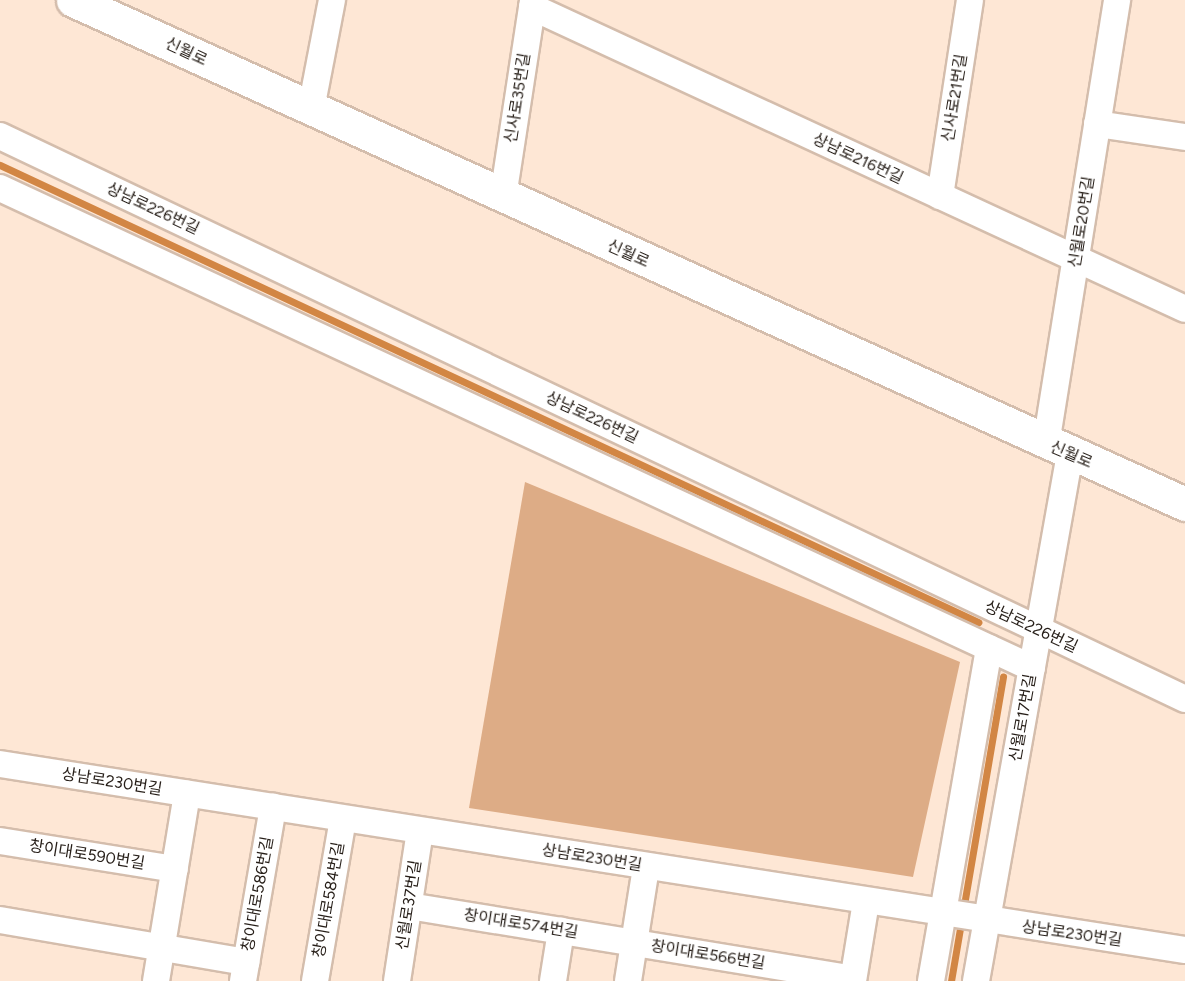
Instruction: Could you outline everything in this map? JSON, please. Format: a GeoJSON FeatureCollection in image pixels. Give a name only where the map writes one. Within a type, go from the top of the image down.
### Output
{"type":"FeatureCollection","features":[{"type":"Feature","properties":{"kind":"street"},"geometry":{"type":"LineString","coordinates":[[311,109],[332,0]]}},
{"type":"Feature","properties":{"kind":"street","name":"신사로21번길"},"geometry":{"type":"LineString","coordinates":[[940,196],[970,0]]}},
{"type":"Feature","properties":{"kind":"street","name":"신월로20번길"},"geometry":{"type":"LineString","coordinates":[[1058,449],[1076,259],[1117,0]]}},
{"type":"Feature","properties":{"kind":"street","name":"신월로"},"geometry":{"type":"LineString","coordinates":[[86,3],[502,197],[1058,449],[1185,504]]}},
{"type":"Feature","properties":{"kind":"street","name":"상남로216번길"},"geometry":{"type":"LineString","coordinates":[[533,4],[1185,309]]}},
{"type":"Feature","properties":{"kind":"street","name":"신사로35번길"},"geometry":{"type":"LineString","coordinates":[[502,197],[533,4]]}},
{"type":"Feature","properties":{"kind":"street"},"geometry":{"type":"LineString","coordinates":[[1097,124],[1185,137]]}},
{"type":"Feature","properties":{"kind":"street","name":"상남로226번길"},"geometry":{"type":"LineString","coordinates":[[0,136],[1185,699]]}},
{"type":"Feature","properties":{"kind":"street"},"geometry":{"type":"LineString","coordinates":[[0,188],[1032,668]]}},
{"type":"Feature","properties":{"kind":"street","name":"신월로17번길"},"geometry":{"type":"LineString","coordinates":[[976,981],[982,921],[1039,631],[1058,449]]}},
{"type":"Feature","properties":{"kind":"street"},"geometry":{"type":"LineString","coordinates":[[931,981],[945,915],[989,648]]}},
{"type":"Feature","properties":{"kind":"street","name":"상남로230번길"},"geometry":{"type":"LineString","coordinates":[[0,764],[866,903],[1185,950]]}},
{"type":"Feature","properties":{"kind":"street"},"geometry":{"type":"LineString","coordinates":[[156,981],[187,794]]}},
{"type":"Feature","properties":{"kind":"street","name":"창이대로586번길"},"geometry":{"type":"LineString","coordinates":[[244,971],[273,807]]}},
{"type":"Feature","properties":{"kind":"street","name":"창이대로584번길"},"geometry":{"type":"LineString","coordinates":[[315,981],[342,819]]}},
{"type":"Feature","properties":{"kind":"street","name":"신월로37번길"},"geometry":{"type":"LineString","coordinates":[[400,981],[420,831]]}},
{"type":"Feature","properties":{"kind":"street","name":"창이대로590번길"},"geometry":{"type":"LineString","coordinates":[[0,841],[175,869]]}},
{"type":"Feature","properties":{"kind":"street"},"geometry":{"type":"LineString","coordinates":[[628,981],[646,867]]}},
{"type":"Feature","properties":{"kind":"street","name":"창이대로566번길"},"geometry":{"type":"LineString","coordinates":[[634,943],[853,980],[866,903]]}},
{"type":"Feature","properties":{"kind":"street","name":"창이대로574번길"},"geometry":{"type":"LineString","coordinates":[[409,906],[634,943]]}},
{"type":"Feature","properties":{"kind":"street"},"geometry":{"type":"LineString","coordinates":[[0,920],[162,946],[244,971]]}},
{"type":"Feature","properties":{"kind":"street"},"geometry":{"type":"LineString","coordinates":[[553,981],[561,931]]}},
{"type":"Feature","properties":{"kind":"shaded area"},"geometry":{"type":"Polygon","coordinates":[[[525,482],[960,662],[913,877],[469,808],[525,482]]]}},
{"type":"Feature","properties":{"kind":"waterway"},"geometry":{"type":"LineString","coordinates":[[0,165],[978,622]]}},
{"type":"Feature","properties":{"kind":"waterway"},"geometry":{"type":"LineString","coordinates":[[951,981],[1003,676]]}}]}
